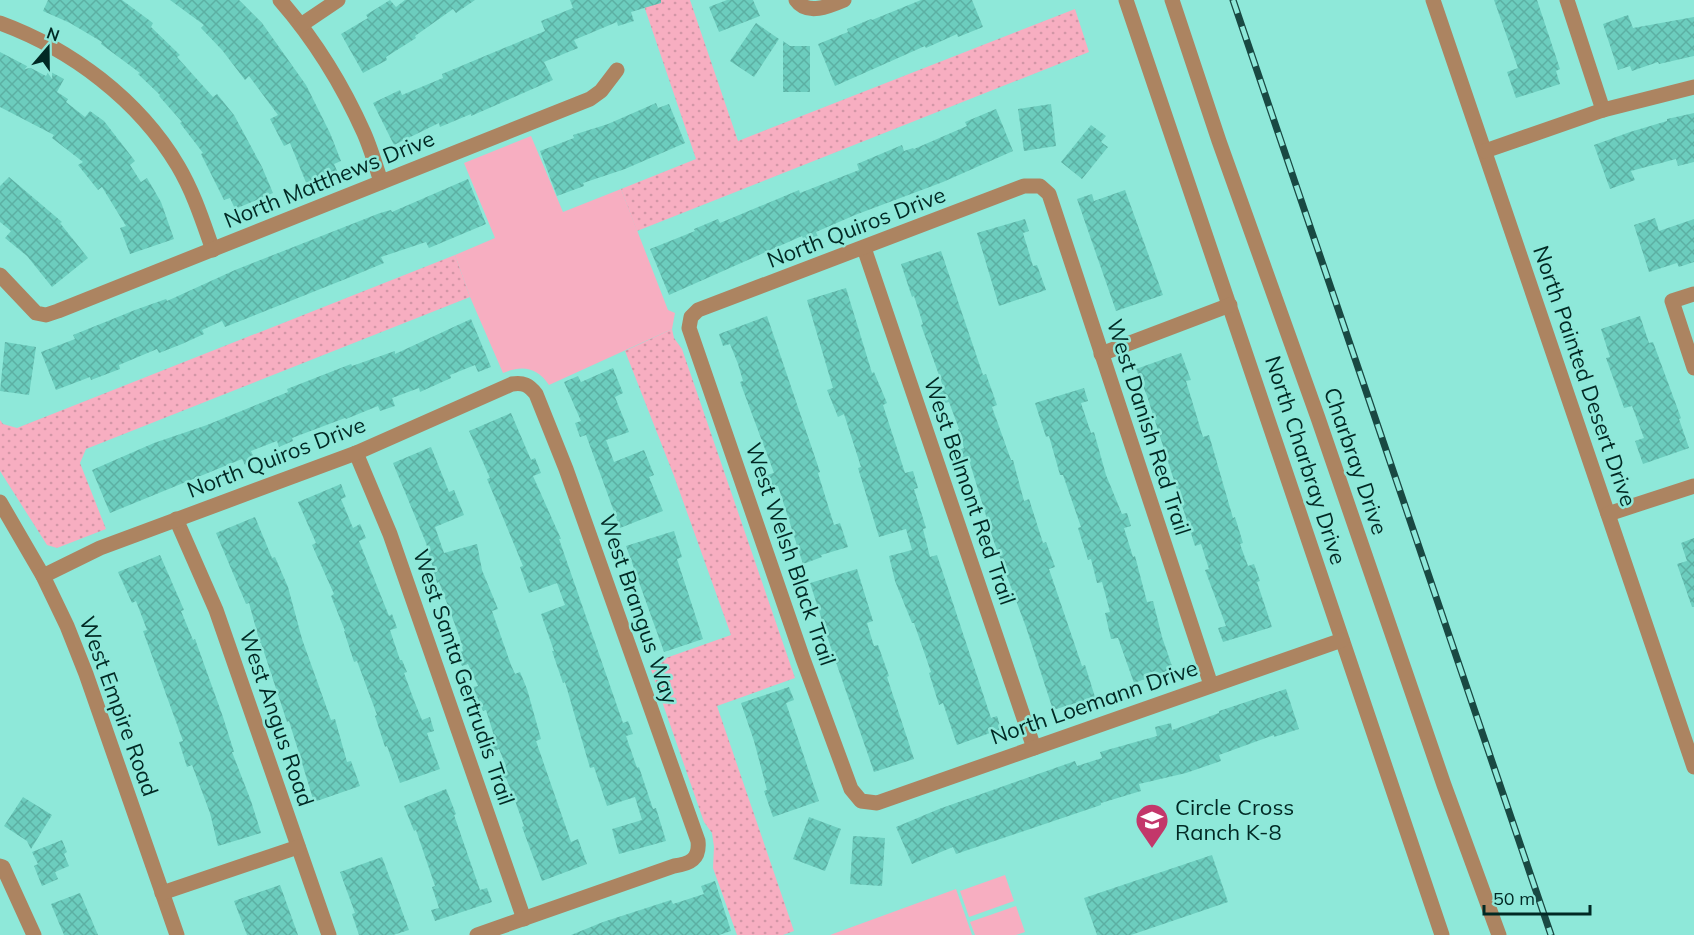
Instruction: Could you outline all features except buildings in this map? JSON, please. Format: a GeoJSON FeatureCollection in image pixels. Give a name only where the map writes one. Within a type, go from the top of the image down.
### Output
{"type":"FeatureCollection","features":[{"type":"Feature","properties":{"kind":"street"},"geometry":{"type":"LineString","coordinates":[[280,0],[302,25],[341,88],[364,134],[381,182]]}},
{"type":"Feature","properties":{"kind":"street"},"geometry":{"type":"LineString","coordinates":[[302,25],[338,0]]}},
{"type":"Feature","properties":{"kind":"street"},"geometry":{"type":"LineString","coordinates":[[798,2],[811,9],[827,7],[844,0]]}},
{"type":"Feature","properties":{"kind":"street","name":"North Charbray Drive"},"geometry":{"type":"LineString","coordinates":[[1126,0],[1442,935]]}},
{"type":"Feature","properties":{"kind":"street","name":"Charbray Drive"},"geometry":{"type":"LineString","coordinates":[[1172,0],[1444,785],[1499,935]]}},
{"type":"Feature","properties":{"kind":"street","name":"North Painted Desert Drive"},"geometry":{"type":"LineString","coordinates":[[1433,0],[1694,767]]}},
{"type":"Feature","properties":{"kind":"street"},"geometry":{"type":"LineString","coordinates":[[1567,0],[1604,110]]}},
{"type":"Feature","properties":{"kind":"street"},"geometry":{"type":"LineString","coordinates":[[0,23],[46,43],[88,70],[132,108],[154,132],[178,166],[196,202],[213,250]]}},
{"type":"Feature","properties":{"kind":"street","name":"North Matthews Drive"},"geometry":{"type":"LineString","coordinates":[[0,275],[36,313],[46,315],[590,99],[602,91],[617,70]]}},
{"type":"Feature","properties":{"kind":"street"},"geometry":{"type":"LineString","coordinates":[[1485,151],[1604,110],[1694,87]]}},
{"type":"Feature","properties":{"kind":"street","name":"North Quiros Drive"},"geometry":{"type":"LineString","coordinates":[[691,317],[698,310],[1024,186],[1040,186]]}},
{"type":"Feature","properties":{"kind":"street","name":"West Danish Red Trail"},"geometry":{"type":"LineString","coordinates":[[1040,186],[1049,194],[1211,685]]}},
{"type":"Feature","properties":{"kind":"street","name":"West Belmont Red Trail"},"geometry":{"type":"LineString","coordinates":[[864,248],[1034,748]]}},
{"type":"Feature","properties":{"kind":"street"},"geometry":{"type":"LineString","coordinates":[[1694,294],[1671,301],[1694,368]]}},
{"type":"Feature","properties":{"kind":"street"},"geometry":{"type":"LineString","coordinates":[[1101,354],[1230,305]]}},
{"type":"Feature","properties":{"kind":"street","name":"West Welsh Black Trail"},"geometry":{"type":"LineString","coordinates":[[691,317],[689,328],[803,659],[850,789],[861,801]]}},
{"type":"Feature","properties":{"kind":"street","name":"North Quiros Drive"},"geometry":{"type":"LineString","coordinates":[[43,576],[100,548],[356,453],[512,384],[525,384]]}},
{"type":"Feature","properties":{"kind":"street","name":"West Brangus Way"},"geometry":{"type":"LineString","coordinates":[[524,919],[674,866],[688,864],[697,854],[698,841],[566,469],[536,394],[525,384]]}},
{"type":"Feature","properties":{"kind":"street","name":"West Santa Gertrudis Trail"},"geometry":{"type":"LineString","coordinates":[[356,453],[390,534],[524,919]]}},
{"type":"Feature","properties":{"kind":"street"},"geometry":{"type":"LineString","coordinates":[[1608,514],[1694,486]]}},
{"type":"Feature","properties":{"kind":"street","name":"West Empire Road"},"geometry":{"type":"LineString","coordinates":[[0,502],[43,576],[67,626],[86,674],[177,935]]}},
{"type":"Feature","properties":{"kind":"street","name":"West Angus Road"},"geometry":{"type":"LineString","coordinates":[[176,519],[216,610],[329,935]]}},
{"type":"Feature","properties":{"kind":"street","name":"North Loemann Drive"},"geometry":{"type":"LineString","coordinates":[[861,801],[877,803],[1342,640]]}},
{"type":"Feature","properties":{"kind":"street"},"geometry":{"type":"LineString","coordinates":[[162,893],[298,847]]}},
{"type":"Feature","properties":{"kind":"street"},"geometry":{"type":"LineString","coordinates":[[0,866],[3,867],[34,935]]}},
{"type":"Feature","properties":{"kind":"street"},"geometry":{"type":"LineString","coordinates":[[477,935],[524,919]]}},
{"type":"Feature","properties":{"kind":"shaded area"},"geometry":{"type":"Polygon","coordinates":[[[642,0],[690,0],[738,141],[1075,9],[1089,52],[637,231],[621,189],[696,159],[642,0]]]}},
{"type":"Feature","properties":{"kind":"shaded area"},"geometry":{"type":"Polygon","coordinates":[[[531,136],[563,212],[621,189],[668,310],[675,313],[672,329],[549,385],[539,374],[529,369],[517,369],[503,373],[470,297],[455,255],[495,238],[464,163],[531,136]]]}},
{"type":"Feature","properties":{"kind":"shaded area"},"geometry":{"type":"Polygon","coordinates":[[[455,255],[470,297],[86,449],[80,463],[106,529],[57,548],[47,545],[0,471],[0,420],[3,424],[17,428],[455,255]]]}},
{"type":"Feature","properties":{"kind":"shaded area"},"geometry":{"type":"Polygon","coordinates":[[[672,329],[674,338],[682,349],[795,678],[717,706],[794,931],[783,935],[737,935],[713,868],[712,833],[704,822],[649,664],[731,635],[674,476],[625,351],[672,329]]]}},
{"type":"Feature","properties":{"kind":"shaded area"},"geometry":{"type":"Polygon","coordinates":[[[1005,875],[1014,901],[969,917],[960,891],[1005,875]]]}},
{"type":"Feature","properties":{"kind":"shaded area"},"geometry":{"type":"Polygon","coordinates":[[[956,889],[972,935],[830,935],[956,889]]]}},
{"type":"Feature","properties":{"kind":"shaded area"},"geometry":{"type":"Polygon","coordinates":[[[1016,906],[1025,932],[1016,935],[975,935],[970,922],[1016,906]]]}},
{"type":"Feature","properties":{"kind":"railway"},"geometry":{"type":"LineString","coordinates":[[1233,0],[1551,935]]}},
{"type":"Feature","properties":{"kind":"place","name":"Circle Cross Ranch K-8"},"geometry":{"type":"Point","coordinates":[1152,849]}}]}
